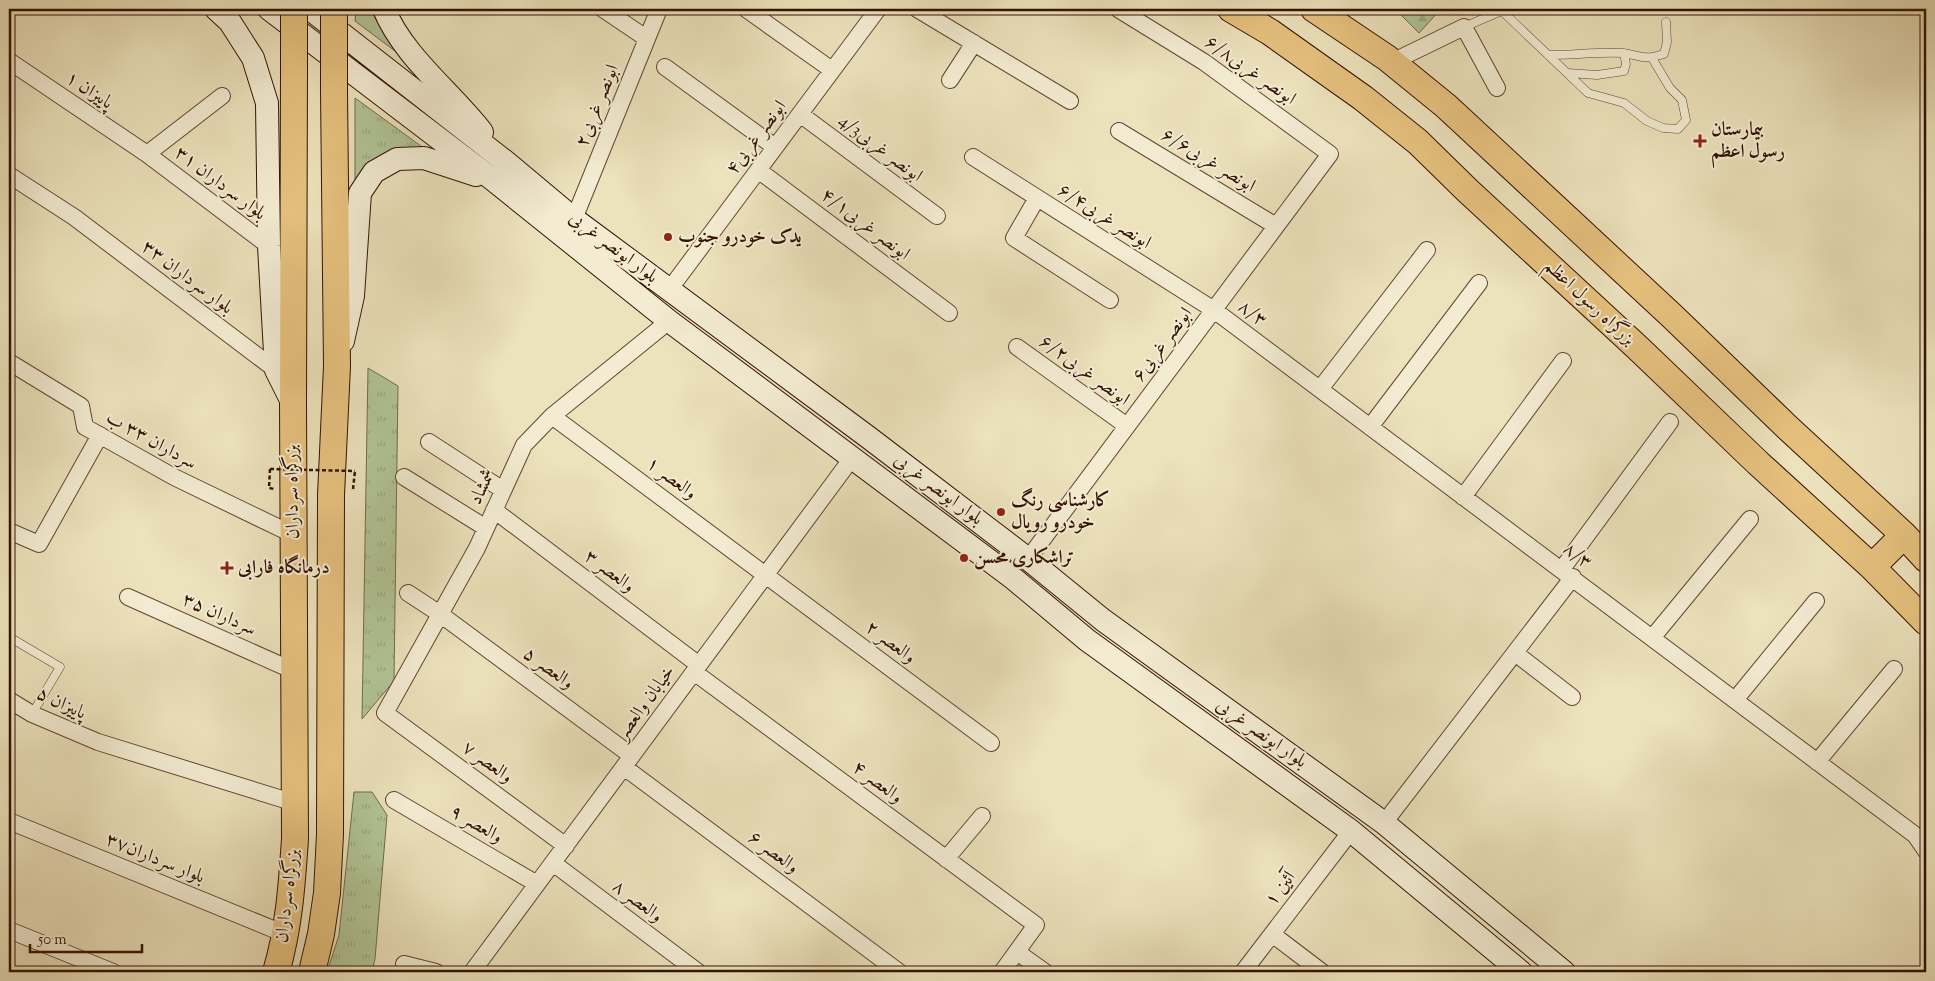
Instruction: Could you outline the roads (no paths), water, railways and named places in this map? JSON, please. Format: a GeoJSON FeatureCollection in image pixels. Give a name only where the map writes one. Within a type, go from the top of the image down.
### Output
{"type":"FeatureCollection","features":[{"type":"Feature","properties":{"kind":"highway","name":"بزرگراه سرداران"},"geometry":{"type":"LineString","coordinates":[[276,972],[285,934],[291,888],[295,803],[294,9]]}},
{"type":"Feature","properties":{"kind":"highway","name":"بزرگراه سرداران"},"geometry":{"type":"LineString","coordinates":[[312,972],[321,934],[327,893],[330,834],[331,494],[337,366],[334,9]]}},
{"type":"Feature","properties":{"kind":"highway","name":"بزرگراه رسول اعظم"},"geometry":{"type":"LineString","coordinates":[[1231,9],[1270,32],[1356,93],[1418,142],[1758,463],[1872,567],[1926,622]]}},
{"type":"Feature","properties":{"kind":"highway"},"geometry":{"type":"LineString","coordinates":[[1314,9],[1392,62],[1446,106],[1904,535],[1926,559]]}},
{"type":"Feature","properties":{"kind":"highway"},"geometry":{"type":"LineString","coordinates":[[1872,567],[1904,535]]}},
{"type":"Feature","properties":{"kind":"main road"},"geometry":{"type":"LineString","coordinates":[[216,9],[230,22],[253,58],[267,102],[269,246],[276,370],[293,404]]}},
{"type":"Feature","properties":{"kind":"main road","name":"بلوار ابونصر غربی"},"geometry":{"type":"LineString","coordinates":[[269,9],[492,179],[669,321],[1014,579],[1087,640],[1351,831],[1521,972]]}},
{"type":"Feature","properties":{"kind":"main road","name":"بلوار ابونصر غربی"},"geometry":{"type":"LineString","coordinates":[[310,9],[506,162],[574,219],[868,437],[1111,625],[1384,823],[1564,972]]}},
{"type":"Feature","properties":{"kind":"main road"},"geometry":{"type":"LineString","coordinates":[[384,9],[389,21],[410,52],[466,112],[506,162]]}},
{"type":"Feature","properties":{"kind":"main road"},"geometry":{"type":"LineString","coordinates":[[337,366],[353,296],[360,193],[374,172],[397,160],[424,158],[492,179]]}},
{"type":"Feature","properties":{"kind":"main road"},"geometry":{"type":"LineString","coordinates":[[1265,769],[1280,747]]}},
{"type":"Feature","properties":{"kind":"street"},"geometry":{"type":"LineString","coordinates":[[603,9],[646,38]]}},
{"type":"Feature","properties":{"kind":"street","name":"۲ابونصر غربی"},"geometry":{"type":"LineString","coordinates":[[574,219],[658,9]]}},
{"type":"Feature","properties":{"kind":"street"},"geometry":{"type":"LineString","coordinates":[[746,9],[832,70]]}},
{"type":"Feature","properties":{"kind":"street","name":"۴ابونصر غربی"},"geometry":{"type":"LineString","coordinates":[[668,290],[878,9]]}},
{"type":"Feature","properties":{"kind":"street"},"geometry":{"type":"LineString","coordinates":[[917,9],[1070,101]]}},
{"type":"Feature","properties":{"kind":"street","name":"۶/۸ابونصر غربی"},"geometry":{"type":"LineString","coordinates":[[1118,9],[1204,62],[1330,154]]}},
{"type":"Feature","properties":{"kind":"street"},"geometry":{"type":"LineString","coordinates":[[1392,62],[1464,27],[1497,88]]}},
{"type":"Feature","properties":{"kind":"street"},"geometry":{"type":"LineString","coordinates":[[950,80],[974,43]]}},
{"type":"Feature","properties":{"kind":"street","name":"پاییزان ۱"},"geometry":{"type":"LineString","coordinates":[[9,61],[147,154]]}},
{"type":"Feature","properties":{"kind":"street"},"geometry":{"type":"LineString","coordinates":[[665,67],[775,147]]}},
{"type":"Feature","properties":{"kind":"street"},"geometry":{"type":"LineString","coordinates":[[147,154],[222,96]]}},
{"type":"Feature","properties":{"kind":"street","name":"4/3ابونصر غربی"},"geometry":{"type":"LineString","coordinates":[[800,114],[937,216]]}},
{"type":"Feature","properties":{"kind":"street","name":"۶/۶ابونصر غربی"},"geometry":{"type":"LineString","coordinates":[[1119,130],[1276,226]]}},
{"type":"Feature","properties":{"kind":"street","name":"بلوار سرداران ۳۱"},"geometry":{"type":"LineString","coordinates":[[147,154],[269,246]]}},
{"type":"Feature","properties":{"kind":"street","name":"۶ابونصر غربی"},"geometry":{"type":"LineString","coordinates":[[1028,559],[1330,154]]}},
{"type":"Feature","properties":{"kind":"street","name":"۶/۴ابونصر غربی"},"geometry":{"type":"LineString","coordinates":[[972,157],[1214,310]]}},
{"type":"Feature","properties":{"kind":"street","name":"۴/۱ابونصر غربی"},"geometry":{"type":"LineString","coordinates":[[758,170],[948,313]]}},
{"type":"Feature","properties":{"kind":"street","name":"بلوار سرداران ۳۳"},"geometry":{"type":"LineString","coordinates":[[9,174],[74,217],[276,370]]}},
{"type":"Feature","properties":{"kind":"street"},"geometry":{"type":"LineString","coordinates":[[1037,198],[1014,238],[1110,300]]}},
{"type":"Feature","properties":{"kind":"street"},"geometry":{"type":"LineString","coordinates":[[1320,389],[1427,250]]}},
{"type":"Feature","properties":{"kind":"street"},"geometry":{"type":"LineString","coordinates":[[1370,427],[1479,283]]}},
{"type":"Feature","properties":{"kind":"street","name":"۸/۳"},"geometry":{"type":"LineString","coordinates":[[1214,310],[1568,573],[1922,842]]}},
{"type":"Feature","properties":{"kind":"street","name":"شمشاد"},"geometry":{"type":"LineString","coordinates":[[385,713],[486,528],[524,445],[552,416],[669,321]]}},
{"type":"Feature","properties":{"kind":"street","name":"۶/۲ابونصر غربی"},"geometry":{"type":"LineString","coordinates":[[1017,347],[1127,426]]}},
{"type":"Feature","properties":{"kind":"street"},"geometry":{"type":"LineString","coordinates":[[1463,496],[1563,361]]}},
{"type":"Feature","properties":{"kind":"street","name":"سرداران ۳۳ ب"},"geometry":{"type":"LineString","coordinates":[[9,362],[81,406],[85,427],[174,477],[294,535]]}},
{"type":"Feature","properties":{"kind":"street","name":"والعصر ۱"},"geometry":{"type":"LineString","coordinates":[[552,416],[766,575]]}},
{"type":"Feature","properties":{"kind":"street"},"geometry":{"type":"LineString","coordinates":[[1384,823],[1515,653],[1670,422]]}},
{"type":"Feature","properties":{"kind":"street"},"geometry":{"type":"LineString","coordinates":[[9,530],[39,544],[100,435]]}},
{"type":"Feature","properties":{"kind":"street"},"geometry":{"type":"LineString","coordinates":[[429,442],[503,490]]}},
{"type":"Feature","properties":{"kind":"street","name":"خیابان والعصر"},"geometry":{"type":"LineString","coordinates":[[472,972],[852,458]]}},
{"type":"Feature","properties":{"kind":"street"},"geometry":{"type":"LineString","coordinates":[[404,477],[486,528]]}},
{"type":"Feature","properties":{"kind":"street","name":"والعصر ۳"},"geometry":{"type":"LineString","coordinates":[[494,510],[696,669]]}},
{"type":"Feature","properties":{"kind":"street"},"geometry":{"type":"LineString","coordinates":[[1652,638],[1750,519]]}},
{"type":"Feature","properties":{"kind":"street","name":"والعصر ۲"},"geometry":{"type":"LineString","coordinates":[[766,575],[992,743]]}},
{"type":"Feature","properties":{"kind":"street","name":"والعصر ۵"},"geometry":{"type":"LineString","coordinates":[[408,593],[440,614],[628,761]]}},
{"type":"Feature","properties":{"kind":"street","name":"سرداران ۳۵"},"geometry":{"type":"LineString","coordinates":[[128,597],[294,671]]}},
{"type":"Feature","properties":{"kind":"street"},"geometry":{"type":"LineString","coordinates":[[1735,700],[1816,600]]}},
{"type":"Feature","properties":{"kind":"street"},"geometry":{"type":"LineString","coordinates":[[1515,653],[1572,697]]}},
{"type":"Feature","properties":{"kind":"street","name":"والعصر ۴"},"geometry":{"type":"LineString","coordinates":[[696,669],[1036,925],[1016,952]]}},
{"type":"Feature","properties":{"kind":"street"},"geometry":{"type":"LineString","coordinates":[[1817,762],[1894,669]]}},
{"type":"Feature","properties":{"kind":"street","name":"پاییزان ۵"},"geometry":{"type":"LineString","coordinates":[[9,700],[32,714],[98,742],[295,803]]}},
{"type":"Feature","properties":{"kind":"street","name":"والعصر ۷"},"geometry":{"type":"LineString","coordinates":[[385,713],[566,846]]}},
{"type":"Feature","properties":{"kind":"street","name":"والعصر ۶"},"geometry":{"type":"LineString","coordinates":[[628,761],[899,972]]}},
{"type":"Feature","properties":{"kind":"street","name":"والعصر ۹"},"geometry":{"type":"LineString","coordinates":[[394,800],[537,884]]}},
{"type":"Feature","properties":{"kind":"street"},"geometry":{"type":"LineString","coordinates":[[946,859],[982,816]]}},
{"type":"Feature","properties":{"kind":"street","name":"بلوار سرداران۳۷"},"geometry":{"type":"LineString","coordinates":[[9,821],[285,934]]}},
{"type":"Feature","properties":{"kind":"street","name":"آئین ۱"},"geometry":{"type":"LineString","coordinates":[[1243,972],[1351,831]]}},
{"type":"Feature","properties":{"kind":"street","name":"والعصر ۸"},"geometry":{"type":"LineString","coordinates":[[553,863],[698,972]]}},
{"type":"Feature","properties":{"kind":"street"},"geometry":{"type":"LineString","coordinates":[[9,930],[113,972]]}},
{"type":"Feature","properties":{"kind":"street"},"geometry":{"type":"LineString","coordinates":[[1272,934],[1322,972]]}},
{"type":"Feature","properties":{"kind":"street"},"geometry":{"type":"LineString","coordinates":[[1002,972],[1016,952],[1045,972]]}},
{"type":"Feature","properties":{"kind":"street"},"geometry":{"type":"LineString","coordinates":[[404,964],[436,972]]}},
{"type":"Feature","properties":{"kind":"lane"},"geometry":{"type":"LineString","coordinates":[[1464,27],[1504,10],[1588,93],[1624,103],[1647,121],[1663,128],[1678,129],[1686,120],[1682,100],[1670,88],[1652,58]]}},
{"type":"Feature","properties":{"kind":"lane"},"geometry":{"type":"LineString","coordinates":[[1548,55],[1624,53],[1639,58],[1652,58],[1664,54],[1667,42],[1666,22]]}},
{"type":"Feature","properties":{"kind":"lane"},"geometry":{"type":"LineString","coordinates":[[1568,73],[1597,75],[1624,71],[1626,64],[1624,53]]}},
{"type":"Feature","properties":{"kind":"lane"},"geometry":{"type":"LineString","coordinates":[[9,637],[60,667],[32,714]]}},
{"type":"Feature","properties":{"kind":"place","name":"بیمارستان رسول اعظم"},"geometry":{"type":"Point","coordinates":[1700,141]}},
{"type":"Feature","properties":{"kind":"place","name":"یدک خودرو جنوب"},"geometry":{"type":"Point","coordinates":[668,237]}},
{"type":"Feature","properties":{"kind":"place","name":"کارشناسی رنگ خودرو رویال"},"geometry":{"type":"Point","coordinates":[1001,512]}},
{"type":"Feature","properties":{"kind":"place","name":"تراشکاری محسن"},"geometry":{"type":"Point","coordinates":[964,558]}},
{"type":"Feature","properties":{"kind":"place","name":"درمانگاه فارابی"},"geometry":{"type":"Point","coordinates":[227,568]}}]}
